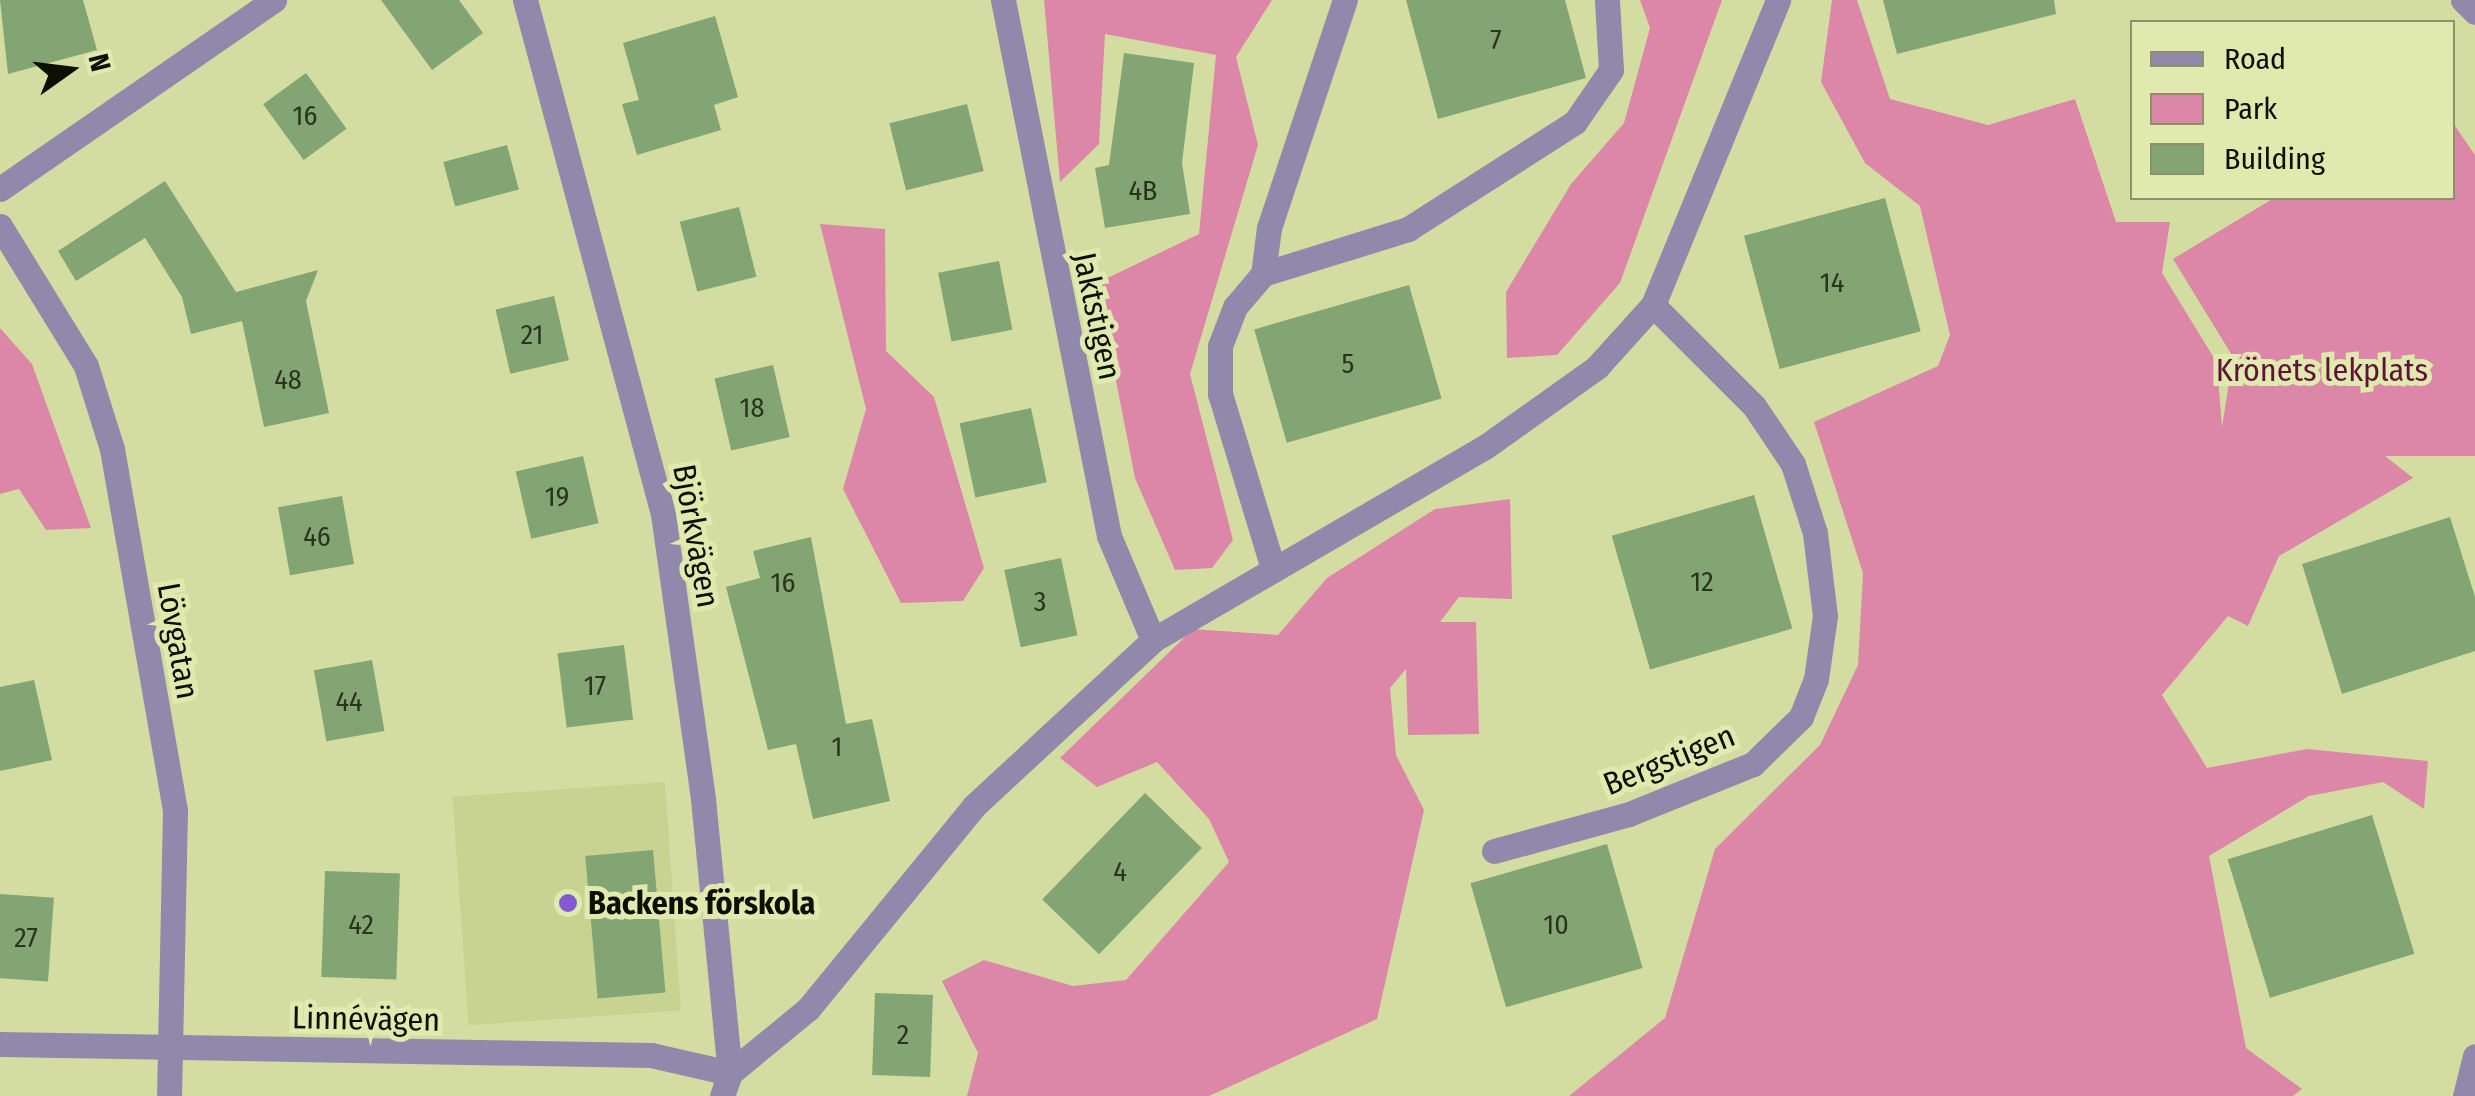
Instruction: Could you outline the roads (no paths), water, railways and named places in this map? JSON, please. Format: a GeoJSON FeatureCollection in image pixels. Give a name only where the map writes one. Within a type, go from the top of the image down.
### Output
{"type":"FeatureCollection","features":[{"type":"Feature","properties":{"kind":"street"},"geometry":{"type":"LineString","coordinates":[[0,188],[274,0]]}},
{"type":"Feature","properties":{"kind":"street","name":"Björkvägen"},"geometry":{"type":"LineString","coordinates":[[525,0],[663,514],[726,1084]]}},
{"type":"Feature","properties":{"kind":"street","name":"Jaktstigen"},"geometry":{"type":"LineString","coordinates":[[1003,0],[1110,536],[1152,640]]}},
{"type":"Feature","properties":{"kind":"street"},"geometry":{"type":"LineString","coordinates":[[1272,566],[1220,394],[1220,346],[1236,307],[1263,274],[1268,228],[1345,0]]}},
{"type":"Feature","properties":{"kind":"street"},"geometry":{"type":"LineString","coordinates":[[1263,274],[1408,229],[1574,122],[1611,70],[1607,0]]}},
{"type":"Feature","properties":{"kind":"street"},"geometry":{"type":"LineString","coordinates":[[726,1084],[808,1009],[974,806],[1152,640],[1272,566],[1485,447],[1597,366],[1652,304],[1778,0]]}},
{"type":"Feature","properties":{"kind":"street"},"geometry":{"type":"LineString","coordinates":[[2462,0],[2475,12]]}},
{"type":"Feature","properties":{"kind":"street","name":"Lövgatan"},"geometry":{"type":"LineString","coordinates":[[0,226],[86,366],[112,448],[175,811],[169,1096]]}},
{"type":"Feature","properties":{"kind":"street","name":"Bergstigen"},"geometry":{"type":"LineString","coordinates":[[1494,851],[1629,814],[1753,764],[1801,717],[1816,679],[1823,599],[1815,532],[1793,464],[1754,406],[1652,304]]}},
{"type":"Feature","properties":{"kind":"street","name":"Linnévägen"},"geometry":{"type":"LineString","coordinates":[[0,1044],[651,1056],[726,1084]]}},
{"type":"Feature","properties":{"kind":"street"},"geometry":{"type":"LineString","coordinates":[[2465,1096],[2475,1056]]}},
{"type":"Feature","properties":{"kind":"place","name":"Backens förskola"},"geometry":{"type":"Point","coordinates":[568,903]}},
{"type":"Feature","properties":{"kind":"park label","name":"Krönets lekplats"},"geometry":{"type":"Point","coordinates":[2322,370]}}]}
